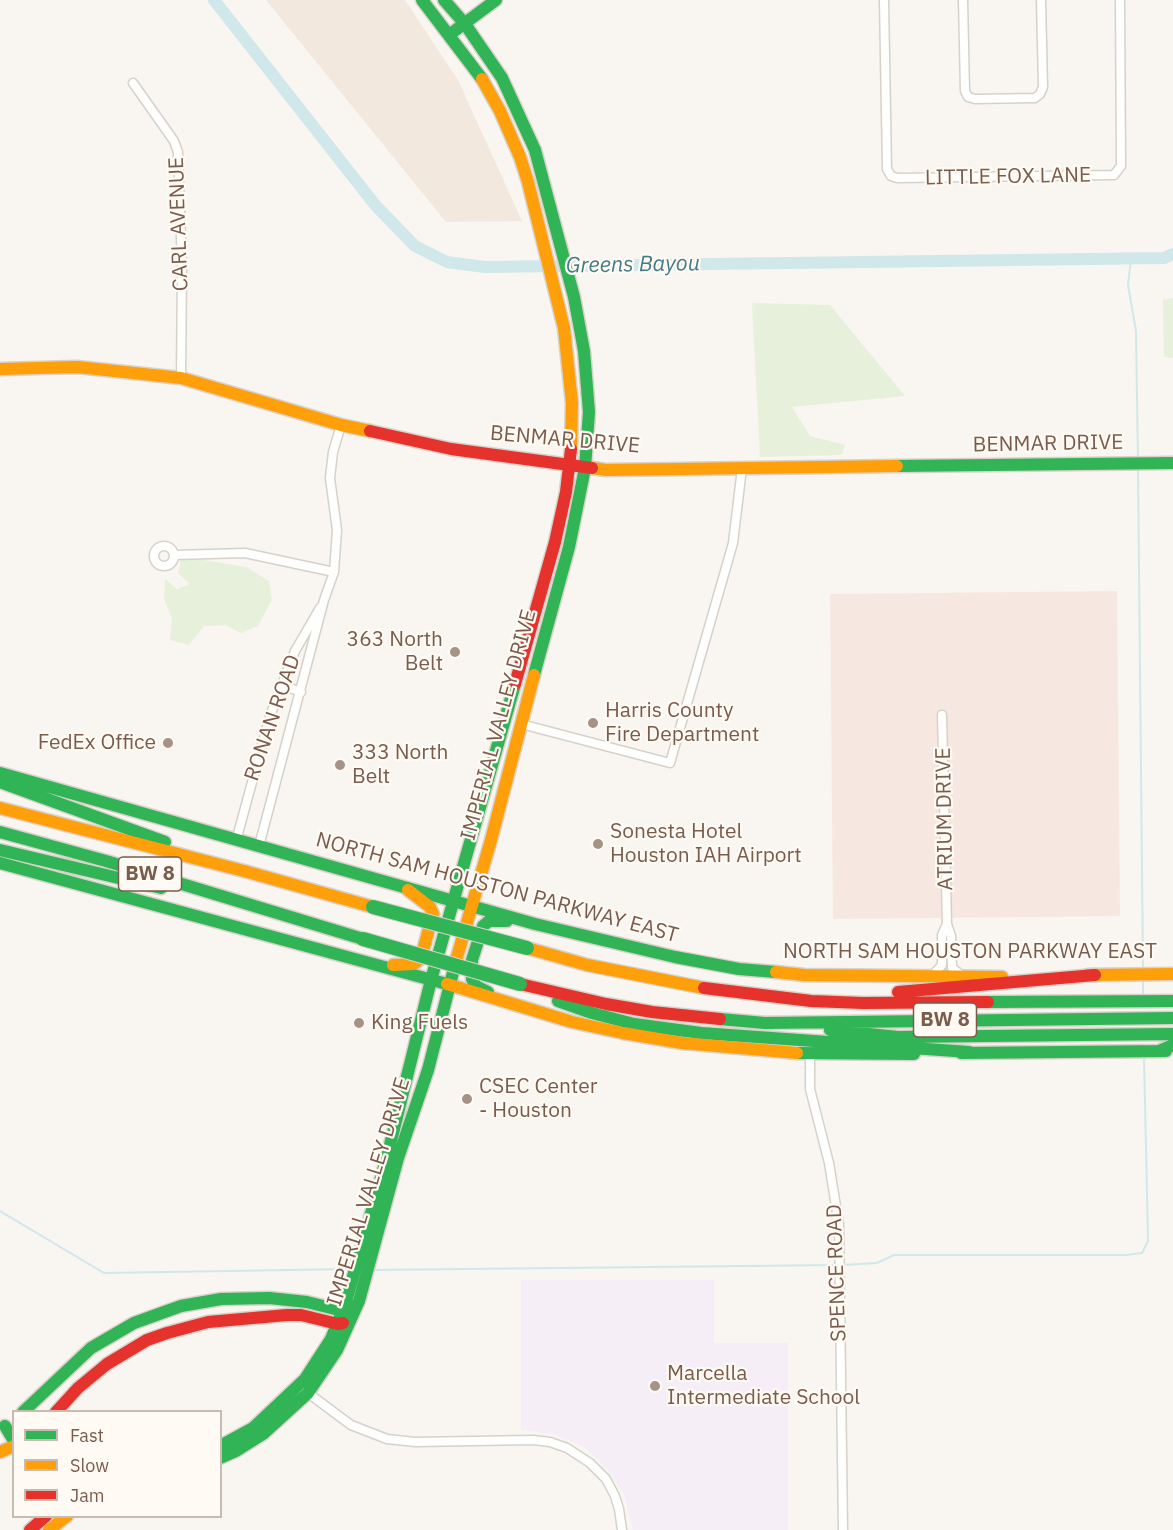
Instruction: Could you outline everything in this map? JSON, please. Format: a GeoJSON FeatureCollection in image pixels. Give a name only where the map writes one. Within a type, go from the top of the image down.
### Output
{"type":"FeatureCollection","features":[{"type":"Feature","properties":{"kind":"main road","name":"IMPERIAL VALLEY DRIVE"},"geometry":{"type":"LineString","coordinates":[[366,1255],[396,1116],[452,900],[557,533],[569,466],[572,403],[568,354],[556,297],[520,157],[500,111],[481,78],[422,0]]}},
{"type":"Feature","properties":{"kind":"main road","name":"IMPERIAL VALLEY DRIVE"},"geometry":{"type":"LineString","coordinates":[[222,1457],[236,1451],[328,1366],[357,1286],[428,1070],[449,985],[570,547],[585,468],[589,412],[584,351],[574,294],[536,150],[502,78],[465,24],[444,0]]}},
{"type":"Feature","properties":{"kind":"main road"},"geometry":{"type":"LineString","coordinates":[[449,35],[496,0]]}},
{"type":"Feature","properties":{"kind":"main road"},"geometry":{"type":"LineString","coordinates":[[568,354],[584,351]]}},
{"type":"Feature","properties":{"kind":"main road","name":"BENMAR DRIVE"},"geometry":{"type":"LineString","coordinates":[[0,369],[77,367],[181,378],[341,425],[454,450],[606,470],[1173,463]]}},
{"type":"Feature","properties":{"kind":"main road"},"geometry":{"type":"LineString","coordinates":[[496,752],[513,756]]}},
{"type":"Feature","properties":{"kind":"main road","name":"NORTH SAM HOUSTON PARKWAY EAST"},"geometry":{"type":"LineString","coordinates":[[0,773],[535,924],[588,938],[739,969],[804,975],[931,977],[1169,974]]}},
{"type":"Feature","properties":{"kind":"main road"},"geometry":{"type":"LineString","coordinates":[[0,782],[244,872]]}},
{"type":"Feature","properties":{"kind":"main road","name":"BW 8"},"geometry":{"type":"LineString","coordinates":[[0,808],[639,977],[749,995],[811,1001],[863,1003],[1169,1001]]}},
{"type":"Feature","properties":{"kind":"main road","name":"BW 8"},"geometry":{"type":"LineString","coordinates":[[0,832],[106,861],[520,984],[641,1010],[765,1023],[1168,1018]]}},
{"type":"Feature","properties":{"kind":"main road"},"geometry":{"type":"LineString","coordinates":[[0,850],[139,882],[272,917],[299,920]]}},
{"type":"Feature","properties":{"kind":"main road"},"geometry":{"type":"LineString","coordinates":[[0,863],[449,985],[572,1022],[623,1033],[700,1045],[810,1054],[860,1055],[1166,1051],[1173,1045]]}},
{"type":"Feature","properties":{"kind":"main road"},"geometry":{"type":"LineString","coordinates":[[365,962],[406,966],[414,964],[421,958],[433,914],[430,907],[401,885]]}},
{"type":"Feature","properties":{"kind":"main road"},"geometry":{"type":"LineString","coordinates":[[499,1000],[476,986],[472,979],[472,960],[483,926],[489,921],[498,920],[535,924]]}},
{"type":"Feature","properties":{"kind":"main road"},"geometry":{"type":"LineString","coordinates":[[639,977],[842,993],[912,992],[1095,975]]}},
{"type":"Feature","properties":{"kind":"main road"},"geometry":{"type":"LineString","coordinates":[[520,984],[567,1005],[634,1024],[701,1033],[969,1052]]}},
{"type":"Feature","properties":{"kind":"main road"},"geometry":{"type":"LineString","coordinates":[[765,1023],[898,1037],[1173,1034]]}},
{"type":"Feature","properties":{"kind":"main road"},"geometry":{"type":"LineString","coordinates":[[396,1116],[411,1121]]}},
{"type":"Feature","properties":{"kind":"main road"},"geometry":{"type":"LineString","coordinates":[[25,1410],[91,1348],[113,1334],[157,1314],[199,1302],[246,1297],[307,1302],[344,1319]]}},
{"type":"Feature","properties":{"kind":"main road"},"geometry":{"type":"LineString","coordinates":[[58,1410],[78,1388],[123,1353],[167,1333],[208,1322],[294,1315],[344,1319]]}},
{"type":"Feature","properties":{"kind":"main road"},"geometry":{"type":"LineString","coordinates":[[113,1334],[123,1353]]}},
{"type":"Feature","properties":{"kind":"main road","name":"IMPERIAL VALLEY DRIVE"},"geometry":{"type":"LineString","coordinates":[[222,1445],[260,1430]]}},
{"type":"Feature","properties":{"kind":"main road"},"geometry":{"type":"LineString","coordinates":[[30,1530],[44,1518]]}},
{"type":"Feature","properties":{"kind":"main road"},"geometry":{"type":"LineString","coordinates":[[49,1530],[62,1518]]}},
{"type":"Feature","properties":{"kind":"street","name":"LITTLE FOX LANE"},"geometry":{"type":"LineString","coordinates":[[884,0],[887,169],[891,176],[897,178],[1114,175],[1121,166],[1120,0]]}},
{"type":"Feature","properties":{"kind":"street"},"geometry":{"type":"LineString","coordinates":[[963,0],[965,91],[968,97],[975,99],[1035,98],[1040,94],[1043,87],[1041,0]]}},
{"type":"Feature","properties":{"kind":"street","name":"CARL AVENUE"},"geometry":{"type":"LineString","coordinates":[[134,83],[174,141],[178,152],[182,268],[181,378]]}},
{"type":"Feature","properties":{"kind":"street","name":"RONAN ROAD"},"geometry":{"type":"LineString","coordinates":[[259,846],[324,600],[334,572],[337,530],[330,478],[333,452],[341,425]]}},
{"type":"Feature","properties":{"kind":"street"},"geometry":{"type":"LineString","coordinates":[[521,724],[670,764],[733,543],[742,468]]}},
{"type":"Feature","properties":{"kind":"street"},"geometry":{"type":"LineString","coordinates":[[174,555],[245,553],[334,572]]}},
{"type":"Feature","properties":{"kind":"street","name":"RONAN ROAD"},"geometry":{"type":"LineString","coordinates":[[236,841],[270,716],[295,651],[324,600]]}},
{"type":"Feature","properties":{"kind":"street"},"geometry":{"type":"LineString","coordinates":[[282,685],[301,692]]}},
{"type":"Feature","properties":{"kind":"street","name":"ATRIUM DRIVE"},"geometry":{"type":"LineString","coordinates":[[942,715],[947,924],[951,936],[952,968],[964,977]]}},
{"type":"Feature","properties":{"kind":"street","name":"ATRIUM DRIVE"},"geometry":{"type":"LineString","coordinates":[[931,977],[942,965],[942,935],[947,924]]}},
{"type":"Feature","properties":{"kind":"street","name":"SPENCE ROAD"},"geometry":{"type":"LineString","coordinates":[[810,1054],[810,1089],[839,1225],[843,1530]]}},
{"type":"Feature","properties":{"kind":"street"},"geometry":{"type":"LineString","coordinates":[[303,1389],[351,1425],[387,1439],[415,1442],[533,1440],[550,1442],[567,1448],[590,1463],[606,1479],[620,1509],[622,1530]]}},
{"type":"Feature","properties":{"kind":"shaded area"},"geometry":{"type":"Polygon","coordinates":[[[266,0],[405,0],[458,80],[522,221],[446,222],[266,0]]]}},
{"type":"Feature","properties":{"kind":"shaded area"},"geometry":{"type":"Polygon","coordinates":[[[1117,591],[1120,916],[833,919],[830,594],[1117,591]]]}},
{"type":"Feature","properties":{"kind":"shaded area","name":"Marcella Intermediate School"},"geometry":{"type":"Polygon","coordinates":[[[521,1280],[714,1280],[714,1343],[788,1343],[788,1530],[633,1530],[624,1495],[608,1470],[586,1448],[554,1434],[521,1430],[521,1280]]]}},
{"type":"Feature","properties":{"kind":"green space"},"geometry":{"type":"Polygon","coordinates":[[[1173,298],[1173,358],[1164,357],[1163,300],[1173,298]]]}},
{"type":"Feature","properties":{"kind":"green space"},"geometry":{"type":"Polygon","coordinates":[[[752,303],[830,305],[905,396],[792,407],[810,436],[845,445],[842,455],[760,457],[752,303]]]}},
{"type":"Feature","properties":{"kind":"green space"},"geometry":{"type":"Polygon","coordinates":[[[181,560],[204,560],[246,567],[269,581],[272,599],[258,626],[241,633],[225,625],[204,626],[189,645],[170,640],[172,619],[164,598],[165,579],[177,589],[190,584],[178,573],[181,560]]]}},
{"type":"Feature","properties":{"kind":"waterway","name":"Greens Bayou"},"geometry":{"type":"LineString","coordinates":[[214,0],[376,206],[415,246],[447,262],[485,267],[1164,258],[1173,254]]}},
{"type":"Feature","properties":{"kind":"waterway"},"geometry":{"type":"LineString","coordinates":[[1131,258],[1128,285],[1136,331],[1138,460]]}},
{"type":"Feature","properties":{"kind":"waterway"},"geometry":{"type":"LineString","coordinates":[[1138,468],[1143,970]]}},
{"type":"Feature","properties":{"kind":"waterway"},"geometry":{"type":"LineString","coordinates":[[1143,978],[1143,997]]}},
{"type":"Feature","properties":{"kind":"waterway"},"geometry":{"type":"LineString","coordinates":[[843,1265],[877,1263],[894,1255],[1126,1255],[1142,1253],[1148,1241],[1144,1056]]}},
{"type":"Feature","properties":{"kind":"waterway"},"geometry":{"type":"LineString","coordinates":[[0,1211],[104,1273],[352,1269]]}},
{"type":"Feature","properties":{"kind":"waterway"},"geometry":{"type":"LineString","coordinates":[[372,1270],[838,1265]]}},
{"type":"Feature","properties":{"kind":"traffic: fast"},"geometry":{"type":"LineString","coordinates":[[422,0],[482,79]]}},
{"type":"Feature","properties":{"kind":"traffic: fast"},"geometry":{"type":"LineString","coordinates":[[444,0],[465,24],[502,78],[535,150],[574,297],[584,351],[589,412],[585,468],[569,547],[534,675]]}},
{"type":"Feature","properties":{"kind":"traffic: fast"},"geometry":{"type":"LineString","coordinates":[[449,35],[496,0]]}},
{"type":"Feature","properties":{"kind":"traffic: fast"},"geometry":{"type":"LineString","coordinates":[[897,466],[1173,463]]}},
{"type":"Feature","properties":{"kind":"traffic: fast"},"geometry":{"type":"LineString","coordinates":[[222,1445],[253,1428],[305,1379],[331,1339],[345,1305],[387,1157],[431,980],[515,684]]}},
{"type":"Feature","properties":{"kind":"traffic: fast"},"geometry":{"type":"LineString","coordinates":[[0,773],[535,924],[675,957],[739,969],[776,972]]}},
{"type":"Feature","properties":{"kind":"traffic: fast"},"geometry":{"type":"LineString","coordinates":[[0,782],[165,842]]}},
{"type":"Feature","properties":{"kind":"traffic: fast"},"geometry":{"type":"LineString","coordinates":[[0,832],[106,861],[363,939]]}},
{"type":"Feature","properties":{"kind":"traffic: fast"},"geometry":{"type":"LineString","coordinates":[[0,850],[161,888]]}},
{"type":"Feature","properties":{"kind":"traffic: fast"},"geometry":{"type":"LineString","coordinates":[[0,863],[447,984]]}},
{"type":"Feature","properties":{"kind":"traffic: fast"},"geometry":{"type":"LineString","coordinates":[[373,907],[527,948]]}},
{"type":"Feature","properties":{"kind":"traffic: fast"},"geometry":{"type":"LineString","coordinates":[[488,992],[476,986],[472,979],[472,960],[483,926],[489,921],[507,921]]}},
{"type":"Feature","properties":{"kind":"traffic: fast"},"geometry":{"type":"LineString","coordinates":[[363,939],[520,984]]}},
{"type":"Feature","properties":{"kind":"traffic: fast"},"geometry":{"type":"LineString","coordinates":[[222,1457],[263,1434],[308,1393],[337,1350],[359,1301],[398,1158],[428,1070],[457,957]]}},
{"type":"Feature","properties":{"kind":"traffic: fast"},"geometry":{"type":"LineString","coordinates":[[558,1001],[634,1024],[701,1033],[969,1052]]}},
{"type":"Feature","properties":{"kind":"traffic: fast"},"geometry":{"type":"LineString","coordinates":[[988,1002],[1173,1001]]}},
{"type":"Feature","properties":{"kind":"traffic: fast"},"geometry":{"type":"LineString","coordinates":[[720,1019],[765,1023],[1173,1018]]}},
{"type":"Feature","properties":{"kind":"traffic: fast"},"geometry":{"type":"LineString","coordinates":[[830,1030],[898,1037],[1173,1034]]}},
{"type":"Feature","properties":{"kind":"traffic: fast"},"geometry":{"type":"LineString","coordinates":[[1159,1051],[1173,1045]]}},
{"type":"Feature","properties":{"kind":"traffic: fast"},"geometry":{"type":"LineString","coordinates":[[961,1053],[1166,1051]]}},
{"type":"Feature","properties":{"kind":"traffic: fast"},"geometry":{"type":"LineString","coordinates":[[797,1053],[914,1054]]}},
{"type":"Feature","properties":{"kind":"traffic: fast"},"geometry":{"type":"LineString","coordinates":[[25,1410],[91,1348],[134,1323],[181,1306],[221,1299],[269,1298],[307,1302],[343,1311],[346,1316]]}},
{"type":"Feature","properties":{"kind":"traffic: fast"},"geometry":{"type":"LineString","coordinates":[[5,1426],[12,1438]]}},
{"type":"Feature","properties":{"kind":"traffic: slow"},"geometry":{"type":"LineString","coordinates":[[482,79],[500,111],[520,157],[564,328],[572,403],[571,449]]}},
{"type":"Feature","properties":{"kind":"traffic: slow"},"geometry":{"type":"LineString","coordinates":[[0,369],[77,367],[181,378],[341,425],[370,431]]}},
{"type":"Feature","properties":{"kind":"traffic: slow"},"geometry":{"type":"LineString","coordinates":[[592,468],[606,470],[897,466]]}},
{"type":"Feature","properties":{"kind":"traffic: slow"},"geometry":{"type":"LineString","coordinates":[[457,957],[491,840],[534,675]]}},
{"type":"Feature","properties":{"kind":"traffic: slow"},"geometry":{"type":"LineString","coordinates":[[0,808],[373,907]]}},
{"type":"Feature","properties":{"kind":"traffic: slow"},"geometry":{"type":"LineString","coordinates":[[393,965],[414,964],[421,958],[433,914],[430,907],[408,890]]}},
{"type":"Feature","properties":{"kind":"traffic: slow"},"geometry":{"type":"LineString","coordinates":[[527,948],[587,965],[704,988]]}},
{"type":"Feature","properties":{"kind":"traffic: slow"},"geometry":{"type":"LineString","coordinates":[[776,972],[804,975],[1002,977]]}},
{"type":"Feature","properties":{"kind":"traffic: slow"},"geometry":{"type":"LineString","coordinates":[[1088,975],[1173,974]]}},
{"type":"Feature","properties":{"kind":"traffic: slow"},"geometry":{"type":"LineString","coordinates":[[447,984],[572,1022],[623,1033],[682,1043],[797,1053]]}},
{"type":"Feature","properties":{"kind":"traffic: slow"},"geometry":{"type":"LineString","coordinates":[[0,1452],[12,1447]]}},
{"type":"Feature","properties":{"kind":"traffic: slow"},"geometry":{"type":"LineString","coordinates":[[49,1530],[64,1518]]}},
{"type":"Feature","properties":{"kind":"traffic: jam"},"geometry":{"type":"LineString","coordinates":[[370,431],[451,449],[592,468]]}},
{"type":"Feature","properties":{"kind":"traffic: jam"},"geometry":{"type":"LineString","coordinates":[[515,684],[555,542],[566,492],[571,449]]}},
{"type":"Feature","properties":{"kind":"traffic: jam"},"geometry":{"type":"LineString","coordinates":[[898,992],[1095,975]]}},
{"type":"Feature","properties":{"kind":"traffic: jam"},"geometry":{"type":"LineString","coordinates":[[520,984],[606,1004],[652,1012],[720,1019]]}},
{"type":"Feature","properties":{"kind":"traffic: jam"},"geometry":{"type":"LineString","coordinates":[[704,988],[811,1001],[988,1002]]}},
{"type":"Feature","properties":{"kind":"traffic: jam"},"geometry":{"type":"LineString","coordinates":[[58,1410],[78,1388],[107,1364],[147,1340],[167,1333],[208,1322],[287,1315],[301,1315],[338,1324],[343,1323]]}},
{"type":"Feature","properties":{"kind":"traffic: jam"},"geometry":{"type":"LineString","coordinates":[[30,1530],[44,1518]]}},
{"type":"Feature","properties":{"kind":"place","name":"363 North Belt"},"geometry":{"type":"Point","coordinates":[455,652]}},
{"type":"Feature","properties":{"kind":"place","name":"Harris County Fire Department"},"geometry":{"type":"Point","coordinates":[593,723]}},
{"type":"Feature","properties":{"kind":"place","name":"FedEx Office"},"geometry":{"type":"Point","coordinates":[168,743]}},
{"type":"Feature","properties":{"kind":"place","name":"333 North Belt"},"geometry":{"type":"Point","coordinates":[340,765]}},
{"type":"Feature","properties":{"kind":"place","name":"Sonesta Hotel Houston IAH Airport"},"geometry":{"type":"Point","coordinates":[598,844]}},
{"type":"Feature","properties":{"kind":"place","name":"King Fuels"},"geometry":{"type":"Point","coordinates":[359,1023]}},
{"type":"Feature","properties":{"kind":"place","name":"CSEC Center - Houston"},"geometry":{"type":"Point","coordinates":[467,1099]}},
{"type":"Feature","properties":{"kind":"place","name":"Marcella Intermediate School"},"geometry":{"type":"Point","coordinates":[655,1386]}}]}
